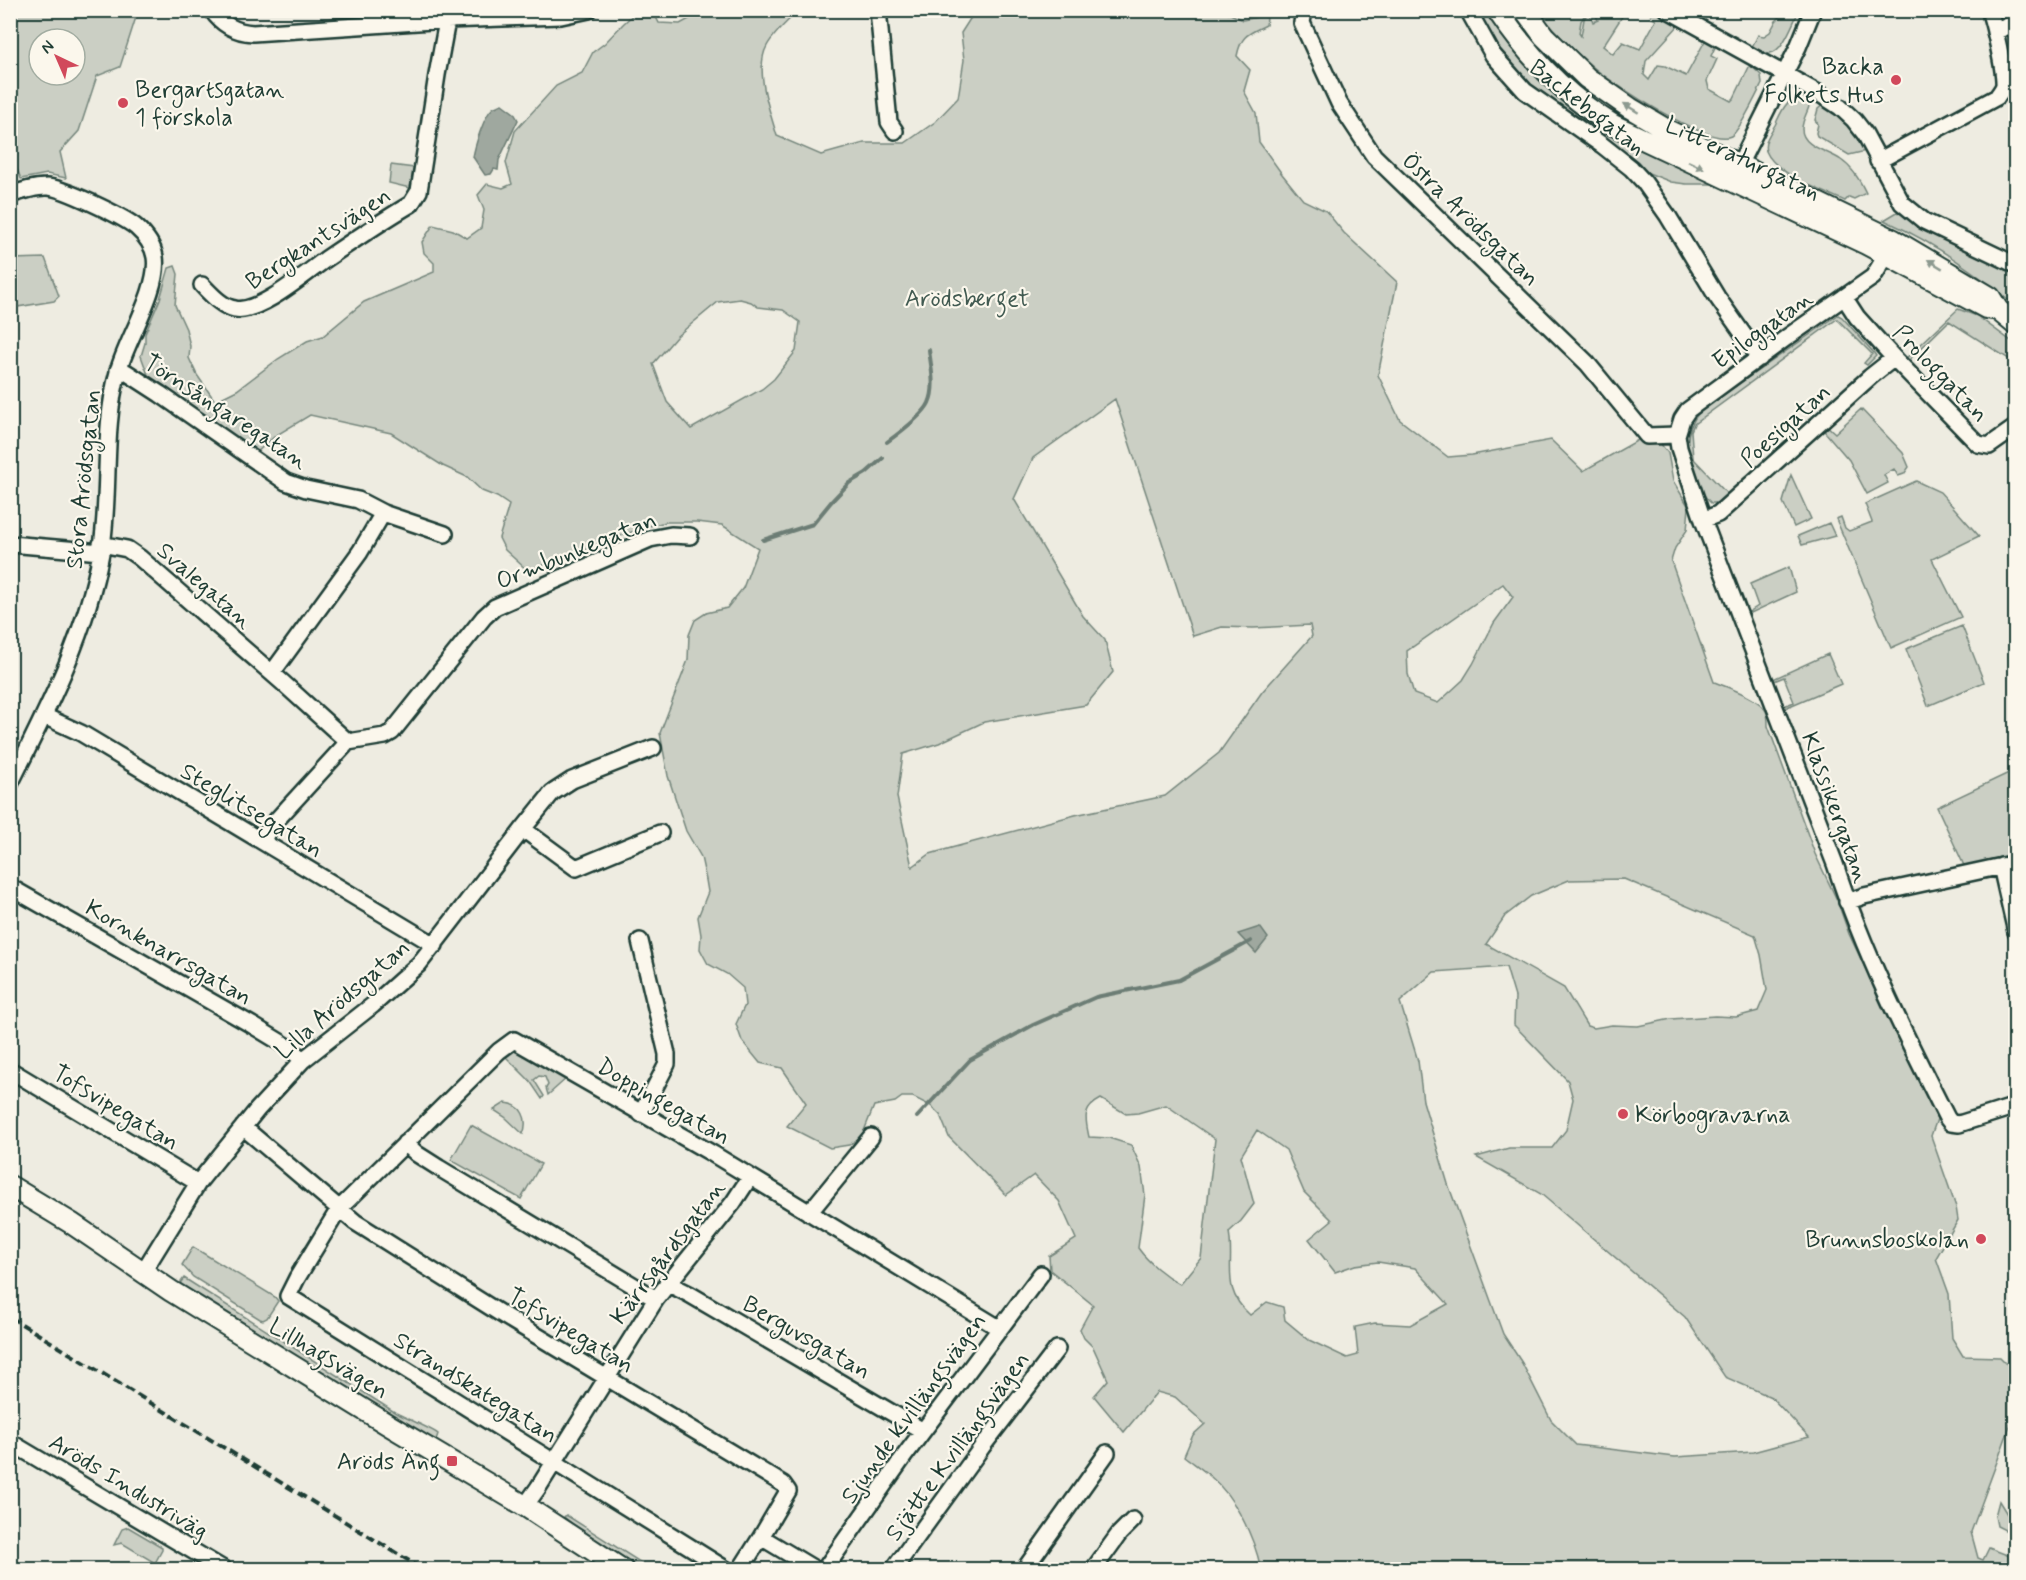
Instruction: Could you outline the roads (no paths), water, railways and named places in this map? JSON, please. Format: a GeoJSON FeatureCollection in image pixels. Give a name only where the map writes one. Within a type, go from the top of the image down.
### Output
{"type":"FeatureCollection","features":[{"type":"Feature","properties":{"kind":"street"},"geometry":{"type":"LineString","coordinates":[[212,10],[230,28],[253,33],[448,15],[561,16],[589,10]]}},
{"type":"Feature","properties":{"kind":"street"},"geometry":{"type":"LineString","coordinates":[[878,10],[889,122],[895,131]]}},
{"type":"Feature","properties":{"kind":"street","name":"Östra Arödsgatan"},"geometry":{"type":"LineString","coordinates":[[1304,10],[1302,23],[1335,93],[1374,156],[1588,364],[1647,436],[1677,435]]}},
{"type":"Feature","properties":{"kind":"street","name":"Backebogatan"},"geometry":{"type":"LineString","coordinates":[[1468,10],[1493,55],[1524,91],[1602,145],[1631,168],[1644,182],[1760,358]]}},
{"type":"Feature","properties":{"kind":"street","name":"Litteraturgatan"},"geometry":{"type":"LineString","coordinates":[[1497,10],[1528,52],[1554,81],[1588,109],[1613,125],[1736,173],[1990,297],[1998,310],[2016,326]]}},
{"type":"Feature","properties":{"kind":"street","name":"Litteraturgatan"},"geometry":{"type":"LineString","coordinates":[[1525,10],[1544,36],[1587,78],[1630,108],[1736,173]]}},
{"type":"Feature","properties":{"kind":"street"},"geometry":{"type":"LineString","coordinates":[[1668,10],[1840,107],[1865,134],[1902,203],[1911,212],[1924,221],[2016,265]]}},
{"type":"Feature","properties":{"kind":"street"},"geometry":{"type":"LineString","coordinates":[[1736,173],[1813,10]]}},
{"type":"Feature","properties":{"kind":"street"},"geometry":{"type":"LineString","coordinates":[[1878,161],[1996,97],[2004,85],[1989,10]]}},
{"type":"Feature","properties":{"kind":"street","name":"Bergkantsvägen"},"geometry":{"type":"LineString","coordinates":[[202,285],[217,299],[236,309],[248,309],[258,305],[411,204],[419,191],[448,15]]}},
{"type":"Feature","properties":{"kind":"street"},"geometry":{"type":"LineString","coordinates":[[1995,32],[2016,22]]}},
{"type":"Feature","properties":{"kind":"street","name":"Stora Arödsgatan"},"geometry":{"type":"LineString","coordinates":[[10,195],[47,186],[63,190],[123,218],[134,225],[152,245],[156,266],[148,296],[118,370],[112,410],[101,548],[92,592],[73,649],[44,716],[10,784]]}},
{"type":"Feature","properties":{"kind":"street","name":"Epiloggatan"},"geometry":{"type":"LineString","coordinates":[[1677,435],[1688,410],[1873,277],[1891,248]]}},
{"type":"Feature","properties":{"kind":"street","name":"Prologgatan"},"geometry":{"type":"LineString","coordinates":[[1844,297],[1857,317],[1894,358],[1978,444],[1989,446],[2016,427]]}},
{"type":"Feature","properties":{"kind":"street","name":"Poesigatan"},"geometry":{"type":"LineString","coordinates":[[1703,520],[1718,514],[1894,358]]}},
{"type":"Feature","properties":{"kind":"street","name":"Törnsångaregatan"},"geometry":{"type":"LineString","coordinates":[[118,370],[126,372],[286,482],[306,489],[358,500],[383,513],[445,534]]}},
{"type":"Feature","properties":{"kind":"street","name":"Klassikergatan"},"geometry":{"type":"LineString","coordinates":[[1677,435],[1679,448],[1703,520],[1835,864],[1847,902],[1937,1098],[1951,1123],[1959,1124],[2016,1106]]}},
{"type":"Feature","properties":{"kind":"street"},"geometry":{"type":"LineString","coordinates":[[272,673],[360,552],[383,513]]}},
{"type":"Feature","properties":{"kind":"street","name":"Ormbunkegatan"},"geometry":{"type":"LineString","coordinates":[[348,742],[385,736],[392,732],[484,617],[495,607],[650,539],[671,535],[690,536]]}},
{"type":"Feature","properties":{"kind":"street","name":"Svalegatan"},"geometry":{"type":"LineString","coordinates":[[10,544],[101,548],[119,546],[135,555],[348,742]]}},
{"type":"Feature","properties":{"kind":"street","name":"Steglitsegatan"},"geometry":{"type":"LineString","coordinates":[[44,716],[81,733],[435,945]]}},
{"type":"Feature","properties":{"kind":"street"},"geometry":{"type":"LineString","coordinates":[[261,841],[272,825],[348,742]]}},
{"type":"Feature","properties":{"kind":"street","name":"Lilla Arödsgatan"},"geometry":{"type":"LineString","coordinates":[[143,1272],[198,1183],[243,1127],[303,1060],[373,1005],[419,964],[552,793],[572,780],[652,748]]}},
{"type":"Feature","properties":{"kind":"street"},"geometry":{"type":"LineString","coordinates":[[523,829],[576,868],[660,833]]}},
{"type":"Feature","properties":{"kind":"street"},"geometry":{"type":"LineString","coordinates":[[1847,902],[1864,896],[2008,864],[2016,932]]}},
{"type":"Feature","properties":{"kind":"street","name":"Kornknarrsgatan"},"geometry":{"type":"LineString","coordinates":[[10,886],[252,1024],[303,1060]]}},
{"type":"Feature","properties":{"kind":"street"},"geometry":{"type":"LineString","coordinates":[[640,941],[667,1054],[667,1064],[641,1114]]}},
{"type":"Feature","properties":{"kind":"street","name":"Doppingegatan"},"geometry":{"type":"LineString","coordinates":[[339,1209],[499,1051],[514,1040],[750,1177],[999,1328]]}},
{"type":"Feature","properties":{"kind":"street","name":"Tofsvipegatan"},"geometry":{"type":"LineString","coordinates":[[10,1070],[198,1183]]}},
{"type":"Feature","properties":{"kind":"street","name":"Tofsvipegatan"},"geometry":{"type":"LineString","coordinates":[[243,1127],[355,1222],[786,1486],[788,1491],[761,1537]]}},
{"type":"Feature","properties":{"kind":"street"},"geometry":{"type":"LineString","coordinates":[[808,1213],[871,1137]]}},
{"type":"Feature","properties":{"kind":"street"},"geometry":{"type":"LineString","coordinates":[[405,1143],[435,1166],[656,1299]]}},
{"type":"Feature","properties":{"kind":"street","name":"Kärrsgårdsgatan"},"geometry":{"type":"LineString","coordinates":[[525,1506],[656,1299],[733,1203],[750,1177]]}},
{"type":"Feature","properties":{"kind":"street","name":"Lillhagsvägen"},"geometry":{"type":"LineString","coordinates":[[10,1186],[365,1411],[525,1506],[623,1569]]}},
{"type":"Feature","properties":{"kind":"street","name":"Strandskategatan"},"geometry":{"type":"LineString","coordinates":[[339,1209],[288,1296],[727,1569]]}},
{"type":"Feature","properties":{"kind":"street","name":"Sjunde Kvillängsvägen"},"geometry":{"type":"LineString","coordinates":[[824,1569],[923,1431],[1041,1274]]}},
{"type":"Feature","properties":{"kind":"street","name":"Berguvsgatan"},"geometry":{"type":"LineString","coordinates":[[667,1283],[923,1431]]}},
{"type":"Feature","properties":{"kind":"street","name":"Sjätte Kvillängsvägen"},"geometry":{"type":"LineString","coordinates":[[893,1569],[1057,1349]]}},
{"type":"Feature","properties":{"kind":"street","name":"Aröds Industriväg"},"geometry":{"type":"LineString","coordinates":[[10,1442],[225,1569]]}},
{"type":"Feature","properties":{"kind":"street"},"geometry":{"type":"LineString","coordinates":[[1024,1569],[1107,1453]]}},
{"type":"Feature","properties":{"kind":"street"},"geometry":{"type":"LineString","coordinates":[[1093,1569],[1133,1520]]}},
{"type":"Feature","properties":{"kind":"street"},"geometry":{"type":"LineString","coordinates":[[740,1569],[761,1537],[816,1569]]}},
{"type":"Feature","properties":{"kind":"waterway"},"geometry":{"type":"LineString","coordinates":[[887,442],[916,418],[929,403],[933,384],[929,350]]}},
{"type":"Feature","properties":{"kind":"waterway"},"geometry":{"type":"LineString","coordinates":[[763,540],[813,524],[849,483],[866,473],[883,458]]}},
{"type":"Feature","properties":{"kind":"waterway"},"geometry":{"type":"LineString","coordinates":[[917,1117],[970,1060],[1033,1025],[1096,997],[1179,980],[1251,941]]}},
{"type":"Feature","properties":{"kind":"railway"},"geometry":{"type":"LineString","coordinates":[[10,1317],[424,1570]]}},
{"type":"Feature","properties":{"kind":"place","name":"Backa Folkets Hus"},"geometry":{"type":"Point","coordinates":[1896,80]}},
{"type":"Feature","properties":{"kind":"place","name":"Bergartsgatan 1 förskola"},"geometry":{"type":"Point","coordinates":[123,103]}},
{"type":"Feature","properties":{"kind":"place","name":"Körbogravarna"},"geometry":{"type":"Point","coordinates":[1623,1114]}},
{"type":"Feature","properties":{"kind":"place","name":"Brunnsboskolan"},"geometry":{"type":"Point","coordinates":[1981,1239]}},
{"type":"Feature","properties":{"kind":"place","name":"Aröds Äng"},"geometry":{"type":"Point","coordinates":[452,1461]}},
{"type":"Feature","properties":{"kind":"park label","name":"Arödsberget"},"geometry":{"type":"Point","coordinates":[967,298]}}]}
